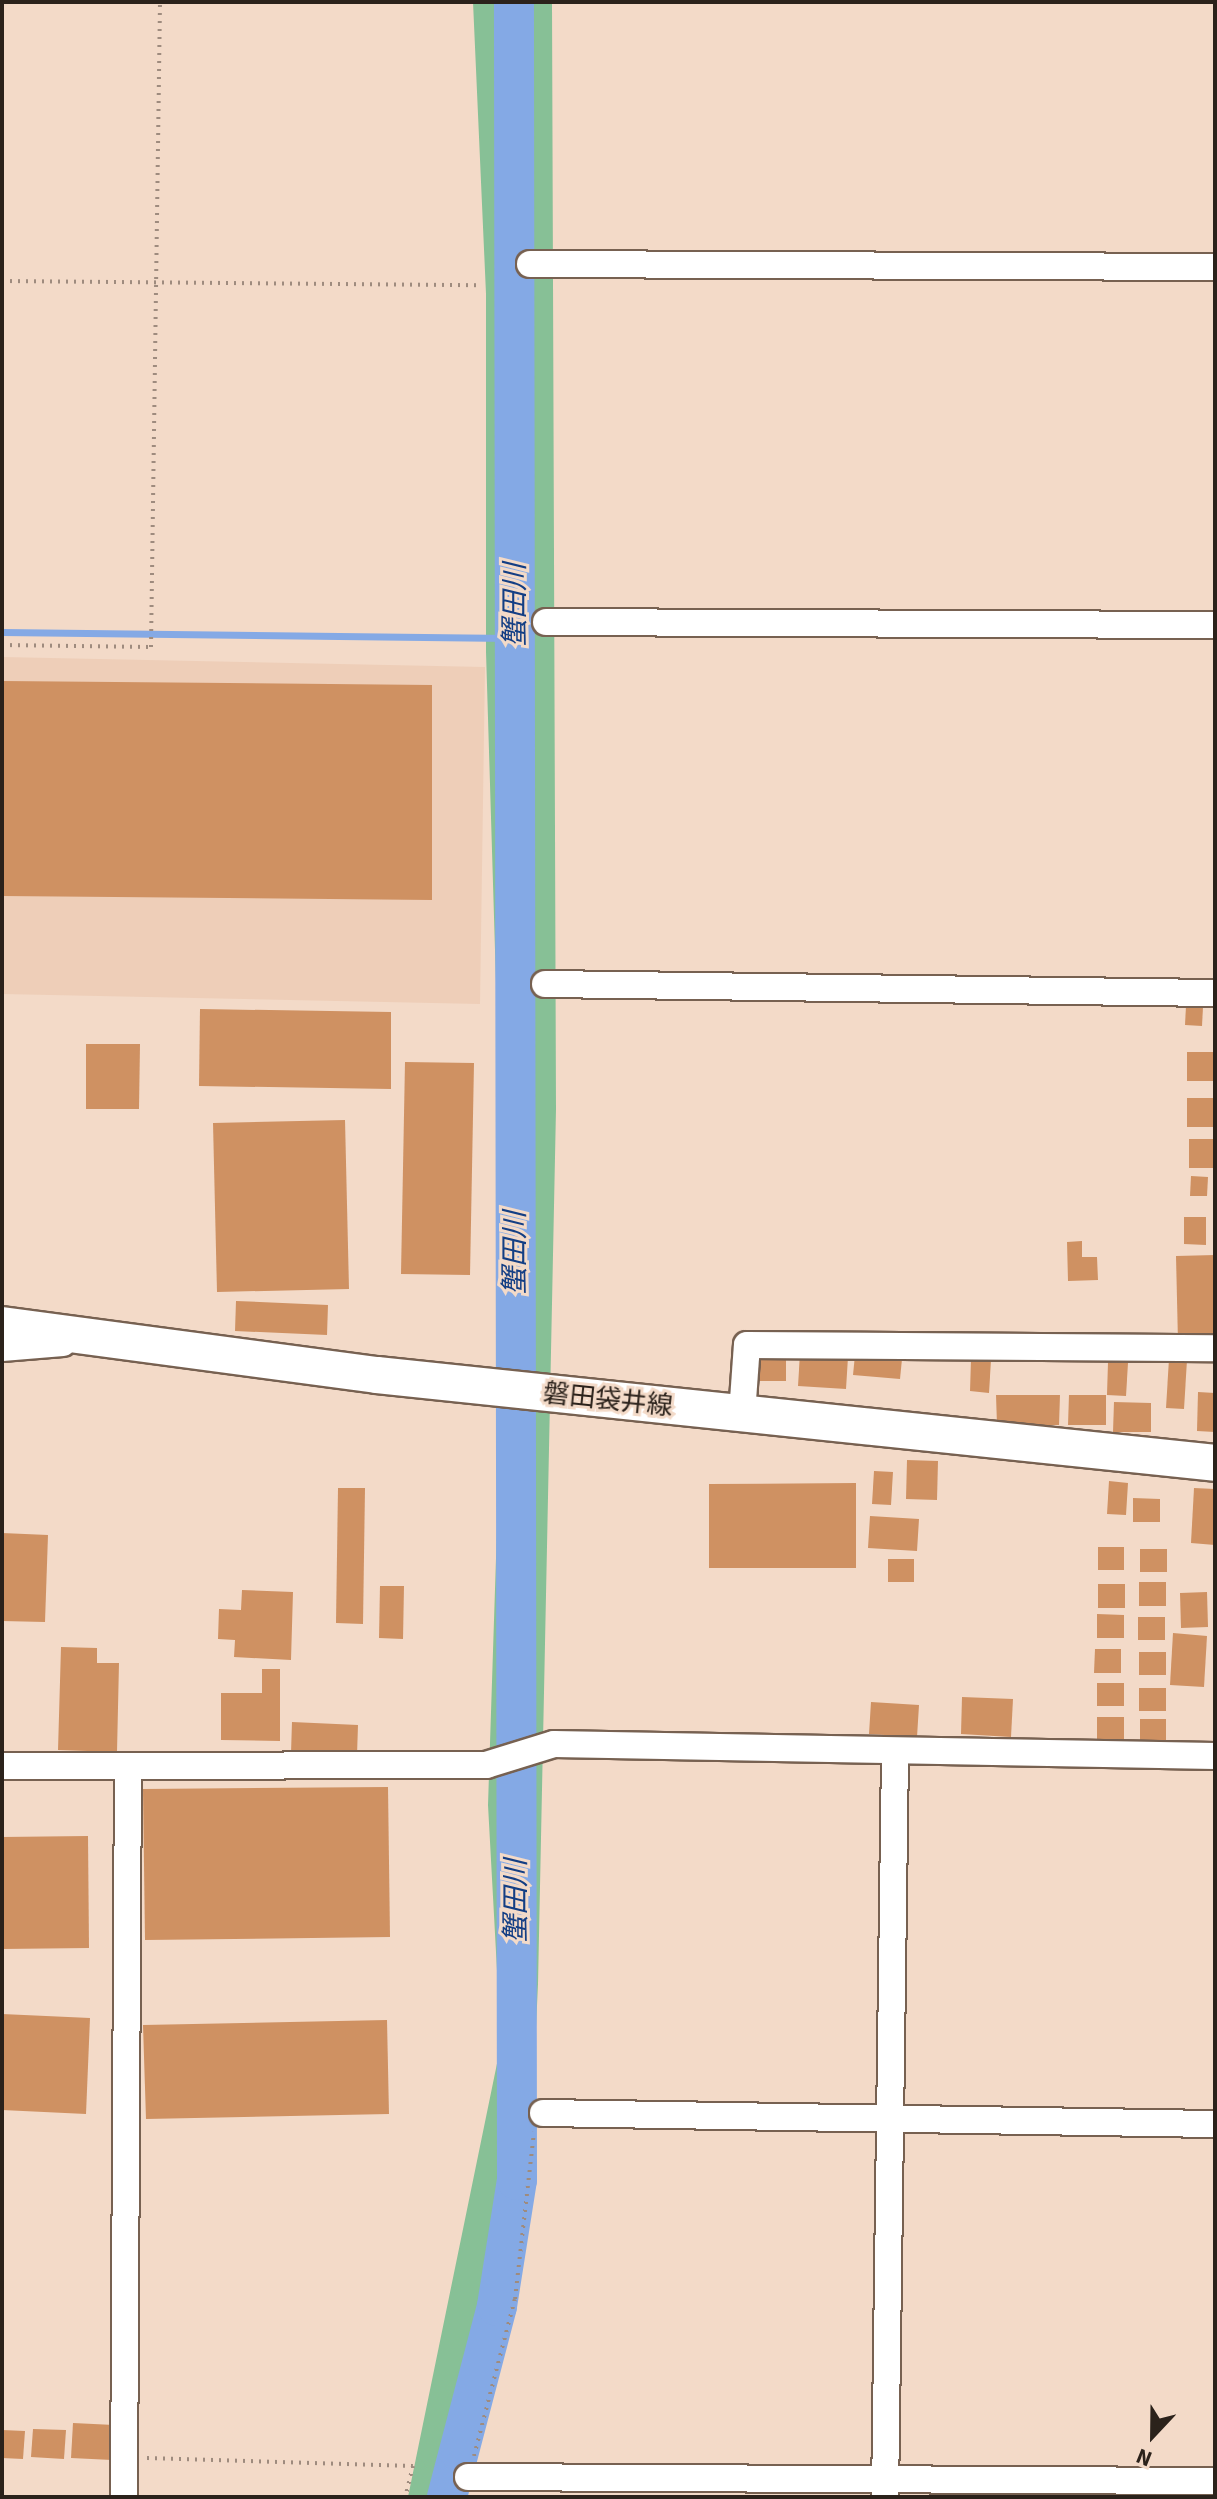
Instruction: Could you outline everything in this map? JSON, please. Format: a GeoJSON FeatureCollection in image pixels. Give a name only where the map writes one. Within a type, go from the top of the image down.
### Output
{"type":"FeatureCollection","features":[{"type":"Feature","properties":{"kind":"main road","name":"磐田袋井線"},"geometry":{"type":"LineString","coordinates":[[2,1325],[499,1389],[1215,1463]]}},
{"type":"Feature","properties":{"kind":"street"},"geometry":{"type":"LineString","coordinates":[[530,264],[1215,267]]}},
{"type":"Feature","properties":{"kind":"street"},"geometry":{"type":"LineString","coordinates":[[546,622],[1215,625]]}},
{"type":"Feature","properties":{"kind":"street"},"geometry":{"type":"LineString","coordinates":[[545,984],[1215,993]]}},
{"type":"Feature","properties":{"kind":"street"},"geometry":{"type":"LineString","coordinates":[[2,1348],[102,1340]]}},
{"type":"Feature","properties":{"kind":"street"},"geometry":{"type":"LineString","coordinates":[[742,1414],[747,1345],[1215,1348]]}},
{"type":"Feature","properties":{"kind":"street"},"geometry":{"type":"LineString","coordinates":[[2,1766],[486,1765],[554,1744],[1215,1756]]}},
{"type":"Feature","properties":{"kind":"street"},"geometry":{"type":"LineString","coordinates":[[885,2490],[895,1751]]}},
{"type":"Feature","properties":{"kind":"street"},"geometry":{"type":"LineString","coordinates":[[124,2497],[128,1766]]}},
{"type":"Feature","properties":{"kind":"street"},"geometry":{"type":"LineString","coordinates":[[543,2113],[889,2122],[1215,2124]]}},
{"type":"Feature","properties":{"kind":"street"},"geometry":{"type":"LineString","coordinates":[[468,2477],[885,2490],[1215,2481]]}},
{"type":"Feature","properties":{"kind":"path"},"geometry":{"type":"LineString","coordinates":[[2,645],[151,647],[160,2]]}},
{"type":"Feature","properties":{"kind":"path"},"geometry":{"type":"LineString","coordinates":[[2,281],[481,285]]}},
{"type":"Feature","properties":{"kind":"path"},"geometry":{"type":"LineString","coordinates":[[468,2477],[515,2299],[528,2216],[532,2136],[543,2113]]}},
{"type":"Feature","properties":{"kind":"path"},"geometry":{"type":"LineString","coordinates":[[124,2457],[413,2466],[405,2497]]}},
{"type":"Feature","properties":{"kind":"shaded area"},"geometry":{"type":"Polygon","coordinates":[[[2,657],[485,667],[480,1004],[2,994],[2,657]]]}},
{"type":"Feature","properties":{"kind":"green space"},"geometry":{"type":"Polygon","coordinates":[[[473,2],[552,2],[556,1109],[538,1984],[527,2221],[461,2497],[408,2497],[501,2044],[488,1805],[505,1281],[486,652],[486,294],[473,2]]]}},
{"type":"Feature","properties":{"kind":"building"},"geometry":{"type":"Polygon","coordinates":[[[2,681],[432,685],[432,900],[2,896],[2,681]]]}},
{"type":"Feature","properties":{"kind":"building"},"geometry":{"type":"Polygon","coordinates":[[[1186,1006],[1203,1007],[1202,1026],[1185,1025],[1186,1006]]]}},
{"type":"Feature","properties":{"kind":"building"},"geometry":{"type":"Polygon","coordinates":[[[200,1009],[391,1012],[391,1089],[199,1086],[200,1009]]]}},
{"type":"Feature","properties":{"kind":"building"},"geometry":{"type":"Polygon","coordinates":[[[86,1044],[140,1044],[139,1109],[86,1109],[86,1044]]]}},
{"type":"Feature","properties":{"kind":"building"},"geometry":{"type":"Polygon","coordinates":[[[1187,1052],[1215,1052],[1215,1081],[1187,1081],[1187,1052]]]}},
{"type":"Feature","properties":{"kind":"building"},"geometry":{"type":"Polygon","coordinates":[[[405,1062],[474,1063],[470,1275],[401,1274],[405,1062]]]}},
{"type":"Feature","properties":{"kind":"building"},"geometry":{"type":"Polygon","coordinates":[[[1187,1098],[1215,1098],[1215,1127],[1187,1127],[1187,1098]]]}},
{"type":"Feature","properties":{"kind":"building"},"geometry":{"type":"Polygon","coordinates":[[[345,1120],[349,1289],[217,1292],[213,1123],[345,1120]]]}},
{"type":"Feature","properties":{"kind":"building"},"geometry":{"type":"Polygon","coordinates":[[[1189,1139],[1215,1139],[1215,1168],[1189,1168],[1189,1139]]]}},
{"type":"Feature","properties":{"kind":"building"},"geometry":{"type":"Polygon","coordinates":[[[1191,1176],[1208,1177],[1207,1196],[1190,1196],[1191,1176]]]}},
{"type":"Feature","properties":{"kind":"building"},"geometry":{"type":"Polygon","coordinates":[[[1184,1217],[1206,1217],[1206,1245],[1184,1244],[1184,1217]]]}},
{"type":"Feature","properties":{"kind":"building"},"geometry":{"type":"Polygon","coordinates":[[[1082,1241],[1082,1257],[1097,1257],[1098,1280],[1068,1281],[1067,1242],[1082,1241]]]}},
{"type":"Feature","properties":{"kind":"building"},"geometry":{"type":"Polygon","coordinates":[[[1215,1255],[1215,1341],[1178,1342],[1176,1256],[1215,1255]]]}},
{"type":"Feature","properties":{"kind":"building"},"geometry":{"type":"Polygon","coordinates":[[[236,1301],[328,1305],[327,1335],[235,1331],[236,1301]]]}},
{"type":"Feature","properties":{"kind":"building"},"geometry":{"type":"Polygon","coordinates":[[[800,1353],[848,1357],[846,1389],[798,1386],[800,1353]]]}},
{"type":"Feature","properties":{"kind":"building"},"geometry":{"type":"Polygon","coordinates":[[[855,1355],[902,1359],[900,1379],[853,1375],[855,1355]]]}},
{"type":"Feature","properties":{"kind":"building"},"geometry":{"type":"Polygon","coordinates":[[[759,1358],[786,1358],[786,1381],[759,1381],[759,1358]]]}},
{"type":"Feature","properties":{"kind":"building"},"geometry":{"type":"Polygon","coordinates":[[[971,1359],[991,1360],[989,1393],[970,1391],[971,1359]]]}},
{"type":"Feature","properties":{"kind":"building"},"geometry":{"type":"Polygon","coordinates":[[[1169,1359],[1187,1360],[1184,1409],[1166,1408],[1169,1359]]]}},
{"type":"Feature","properties":{"kind":"building"},"geometry":{"type":"Polygon","coordinates":[[[1108,1362],[1128,1363],[1126,1396],[1107,1395],[1108,1362]]]}},
{"type":"Feature","properties":{"kind":"building"},"geometry":{"type":"Polygon","coordinates":[[[1198,1392],[1215,1393],[1215,1432],[1197,1431],[1198,1392]]]}},
{"type":"Feature","properties":{"kind":"building"},"geometry":{"type":"Polygon","coordinates":[[[996,1395],[1060,1395],[1059,1425],[997,1425],[996,1395]]]}},
{"type":"Feature","properties":{"kind":"building"},"geometry":{"type":"Polygon","coordinates":[[[1069,1395],[1106,1395],[1106,1425],[1068,1425],[1069,1395]]]}},
{"type":"Feature","properties":{"kind":"building"},"geometry":{"type":"Polygon","coordinates":[[[1114,1402],[1151,1403],[1151,1432],[1113,1432],[1114,1402]]]}},
{"type":"Feature","properties":{"kind":"building"},"geometry":{"type":"Polygon","coordinates":[[[907,1460],[938,1461],[937,1500],[906,1499],[907,1460]]]}},
{"type":"Feature","properties":{"kind":"building"},"geometry":{"type":"Polygon","coordinates":[[[874,1471],[893,1472],[891,1505],[872,1504],[874,1471]]]}},
{"type":"Feature","properties":{"kind":"building"},"geometry":{"type":"Polygon","coordinates":[[[1109,1481],[1128,1483],[1126,1515],[1107,1514],[1109,1481]]]}},
{"type":"Feature","properties":{"kind":"building"},"geometry":{"type":"Polygon","coordinates":[[[856,1483],[856,1568],[709,1568],[709,1484],[856,1483]]]}},
{"type":"Feature","properties":{"kind":"building"},"geometry":{"type":"Polygon","coordinates":[[[338,1488],[365,1488],[363,1624],[336,1623],[338,1488]]]}},
{"type":"Feature","properties":{"kind":"building"},"geometry":{"type":"Polygon","coordinates":[[[1194,1488],[1215,1489],[1215,1545],[1191,1543],[1194,1488]]]}},
{"type":"Feature","properties":{"kind":"building"},"geometry":{"type":"Polygon","coordinates":[[[1133,1498],[1160,1499],[1160,1522],[1133,1522],[1133,1498]]]}},
{"type":"Feature","properties":{"kind":"building"},"geometry":{"type":"Polygon","coordinates":[[[870,1516],[919,1519],[917,1551],[868,1548],[870,1516]]]}},
{"type":"Feature","properties":{"kind":"building"},"geometry":{"type":"Polygon","coordinates":[[[2,1533],[48,1535],[45,1622],[2,1621],[2,1533]]]}},
{"type":"Feature","properties":{"kind":"building"},"geometry":{"type":"Polygon","coordinates":[[[1098,1547],[1124,1547],[1124,1570],[1098,1570],[1098,1547]]]}},
{"type":"Feature","properties":{"kind":"building"},"geometry":{"type":"Polygon","coordinates":[[[1140,1549],[1167,1549],[1167,1572],[1140,1572],[1140,1549]]]}},
{"type":"Feature","properties":{"kind":"building"},"geometry":{"type":"Polygon","coordinates":[[[888,1559],[914,1559],[914,1582],[888,1582],[888,1559]]]}},
{"type":"Feature","properties":{"kind":"building"},"geometry":{"type":"Polygon","coordinates":[[[1139,1582],[1166,1582],[1166,1606],[1139,1606],[1139,1582]]]}},
{"type":"Feature","properties":{"kind":"building"},"geometry":{"type":"Polygon","coordinates":[[[1098,1584],[1125,1584],[1125,1608],[1098,1608],[1098,1584]]]}},
{"type":"Feature","properties":{"kind":"building"},"geometry":{"type":"Polygon","coordinates":[[[380,1586],[404,1586],[403,1639],[379,1638],[380,1586]]]}},
{"type":"Feature","properties":{"kind":"building"},"geometry":{"type":"Polygon","coordinates":[[[242,1590],[293,1592],[291,1660],[234,1657],[235,1640],[218,1639],[219,1609],[241,1610],[242,1590]]]}},
{"type":"Feature","properties":{"kind":"building"},"geometry":{"type":"Polygon","coordinates":[[[1207,1592],[1208,1627],[1181,1628],[1180,1593],[1207,1592]]]}},
{"type":"Feature","properties":{"kind":"building"},"geometry":{"type":"Polygon","coordinates":[[[1097,1614],[1124,1615],[1124,1638],[1097,1638],[1097,1614]]]}},
{"type":"Feature","properties":{"kind":"building"},"geometry":{"type":"Polygon","coordinates":[[[1138,1617],[1165,1617],[1165,1640],[1138,1640],[1138,1617]]]}},
{"type":"Feature","properties":{"kind":"building"},"geometry":{"type":"Polygon","coordinates":[[[1173,1633],[1207,1636],[1204,1687],[1170,1685],[1173,1633]]]}},
{"type":"Feature","properties":{"kind":"building"},"geometry":{"type":"Polygon","coordinates":[[[61,1647],[97,1648],[97,1663],[119,1663],[117,1752],[58,1750],[61,1647]]]}},
{"type":"Feature","properties":{"kind":"building"},"geometry":{"type":"Polygon","coordinates":[[[1095,1649],[1121,1649],[1121,1673],[1094,1673],[1095,1649]]]}},
{"type":"Feature","properties":{"kind":"building"},"geometry":{"type":"Polygon","coordinates":[[[1139,1652],[1166,1652],[1166,1675],[1139,1675],[1139,1652]]]}},
{"type":"Feature","properties":{"kind":"building"},"geometry":{"type":"Polygon","coordinates":[[[262,1669],[280,1669],[280,1741],[221,1740],[221,1693],[262,1693],[262,1669]]]}},
{"type":"Feature","properties":{"kind":"building"},"geometry":{"type":"Polygon","coordinates":[[[1097,1683],[1124,1683],[1124,1706],[1097,1706],[1097,1683]]]}},
{"type":"Feature","properties":{"kind":"building"},"geometry":{"type":"Polygon","coordinates":[[[1139,1688],[1166,1688],[1166,1711],[1139,1711],[1139,1688]]]}},
{"type":"Feature","properties":{"kind":"building"},"geometry":{"type":"Polygon","coordinates":[[[962,1697],[1013,1699],[1011,1737],[961,1734],[962,1697]]]}},
{"type":"Feature","properties":{"kind":"building"},"geometry":{"type":"Polygon","coordinates":[[[871,1702],[919,1705],[917,1737],[869,1734],[871,1702]]]}},
{"type":"Feature","properties":{"kind":"building"},"geometry":{"type":"Polygon","coordinates":[[[1097,1717],[1124,1717],[1124,1740],[1097,1740],[1097,1717]]]}},
{"type":"Feature","properties":{"kind":"building"},"geometry":{"type":"Polygon","coordinates":[[[1140,1719],[1166,1719],[1166,1742],[1140,1742],[1140,1719]]]}},
{"type":"Feature","properties":{"kind":"building"},"geometry":{"type":"Polygon","coordinates":[[[292,1722],[358,1725],[357,1755],[291,1753],[292,1722]]]}},
{"type":"Feature","properties":{"kind":"building"},"geometry":{"type":"Polygon","coordinates":[[[388,1787],[390,1937],[145,1940],[143,1789],[388,1787]]]}},
{"type":"Feature","properties":{"kind":"building"},"geometry":{"type":"Polygon","coordinates":[[[88,1836],[89,1948],[2,1949],[2,1837],[88,1836]]]}},
{"type":"Feature","properties":{"kind":"building"},"geometry":{"type":"Polygon","coordinates":[[[2,2014],[90,2018],[86,2114],[2,2110],[2,2014]]]}},
{"type":"Feature","properties":{"kind":"building"},"geometry":{"type":"Polygon","coordinates":[[[387,2020],[389,2114],[146,2119],[143,2025],[387,2020]]]}},
{"type":"Feature","properties":{"kind":"building"},"geometry":{"type":"Polygon","coordinates":[[[73,2423],[114,2425],[112,2460],[71,2458],[73,2423]]]}},
{"type":"Feature","properties":{"kind":"building"},"geometry":{"type":"Polygon","coordinates":[[[33,2429],[66,2430],[64,2459],[31,2457],[33,2429]]]}},
{"type":"Feature","properties":{"kind":"building"},"geometry":{"type":"Polygon","coordinates":[[[2,2430],[25,2431],[23,2459],[2,2458],[2,2430]]]}},
{"type":"Feature","properties":{"kind":"waterway","name":"蟹田川"},"geometry":{"type":"LineString","coordinates":[[447,2497],[497,2306],[517,2180],[514,2]]}},
{"type":"Feature","properties":{"kind":"waterway"},"geometry":{"type":"LineString","coordinates":[[2,632],[517,638]]}}]}
